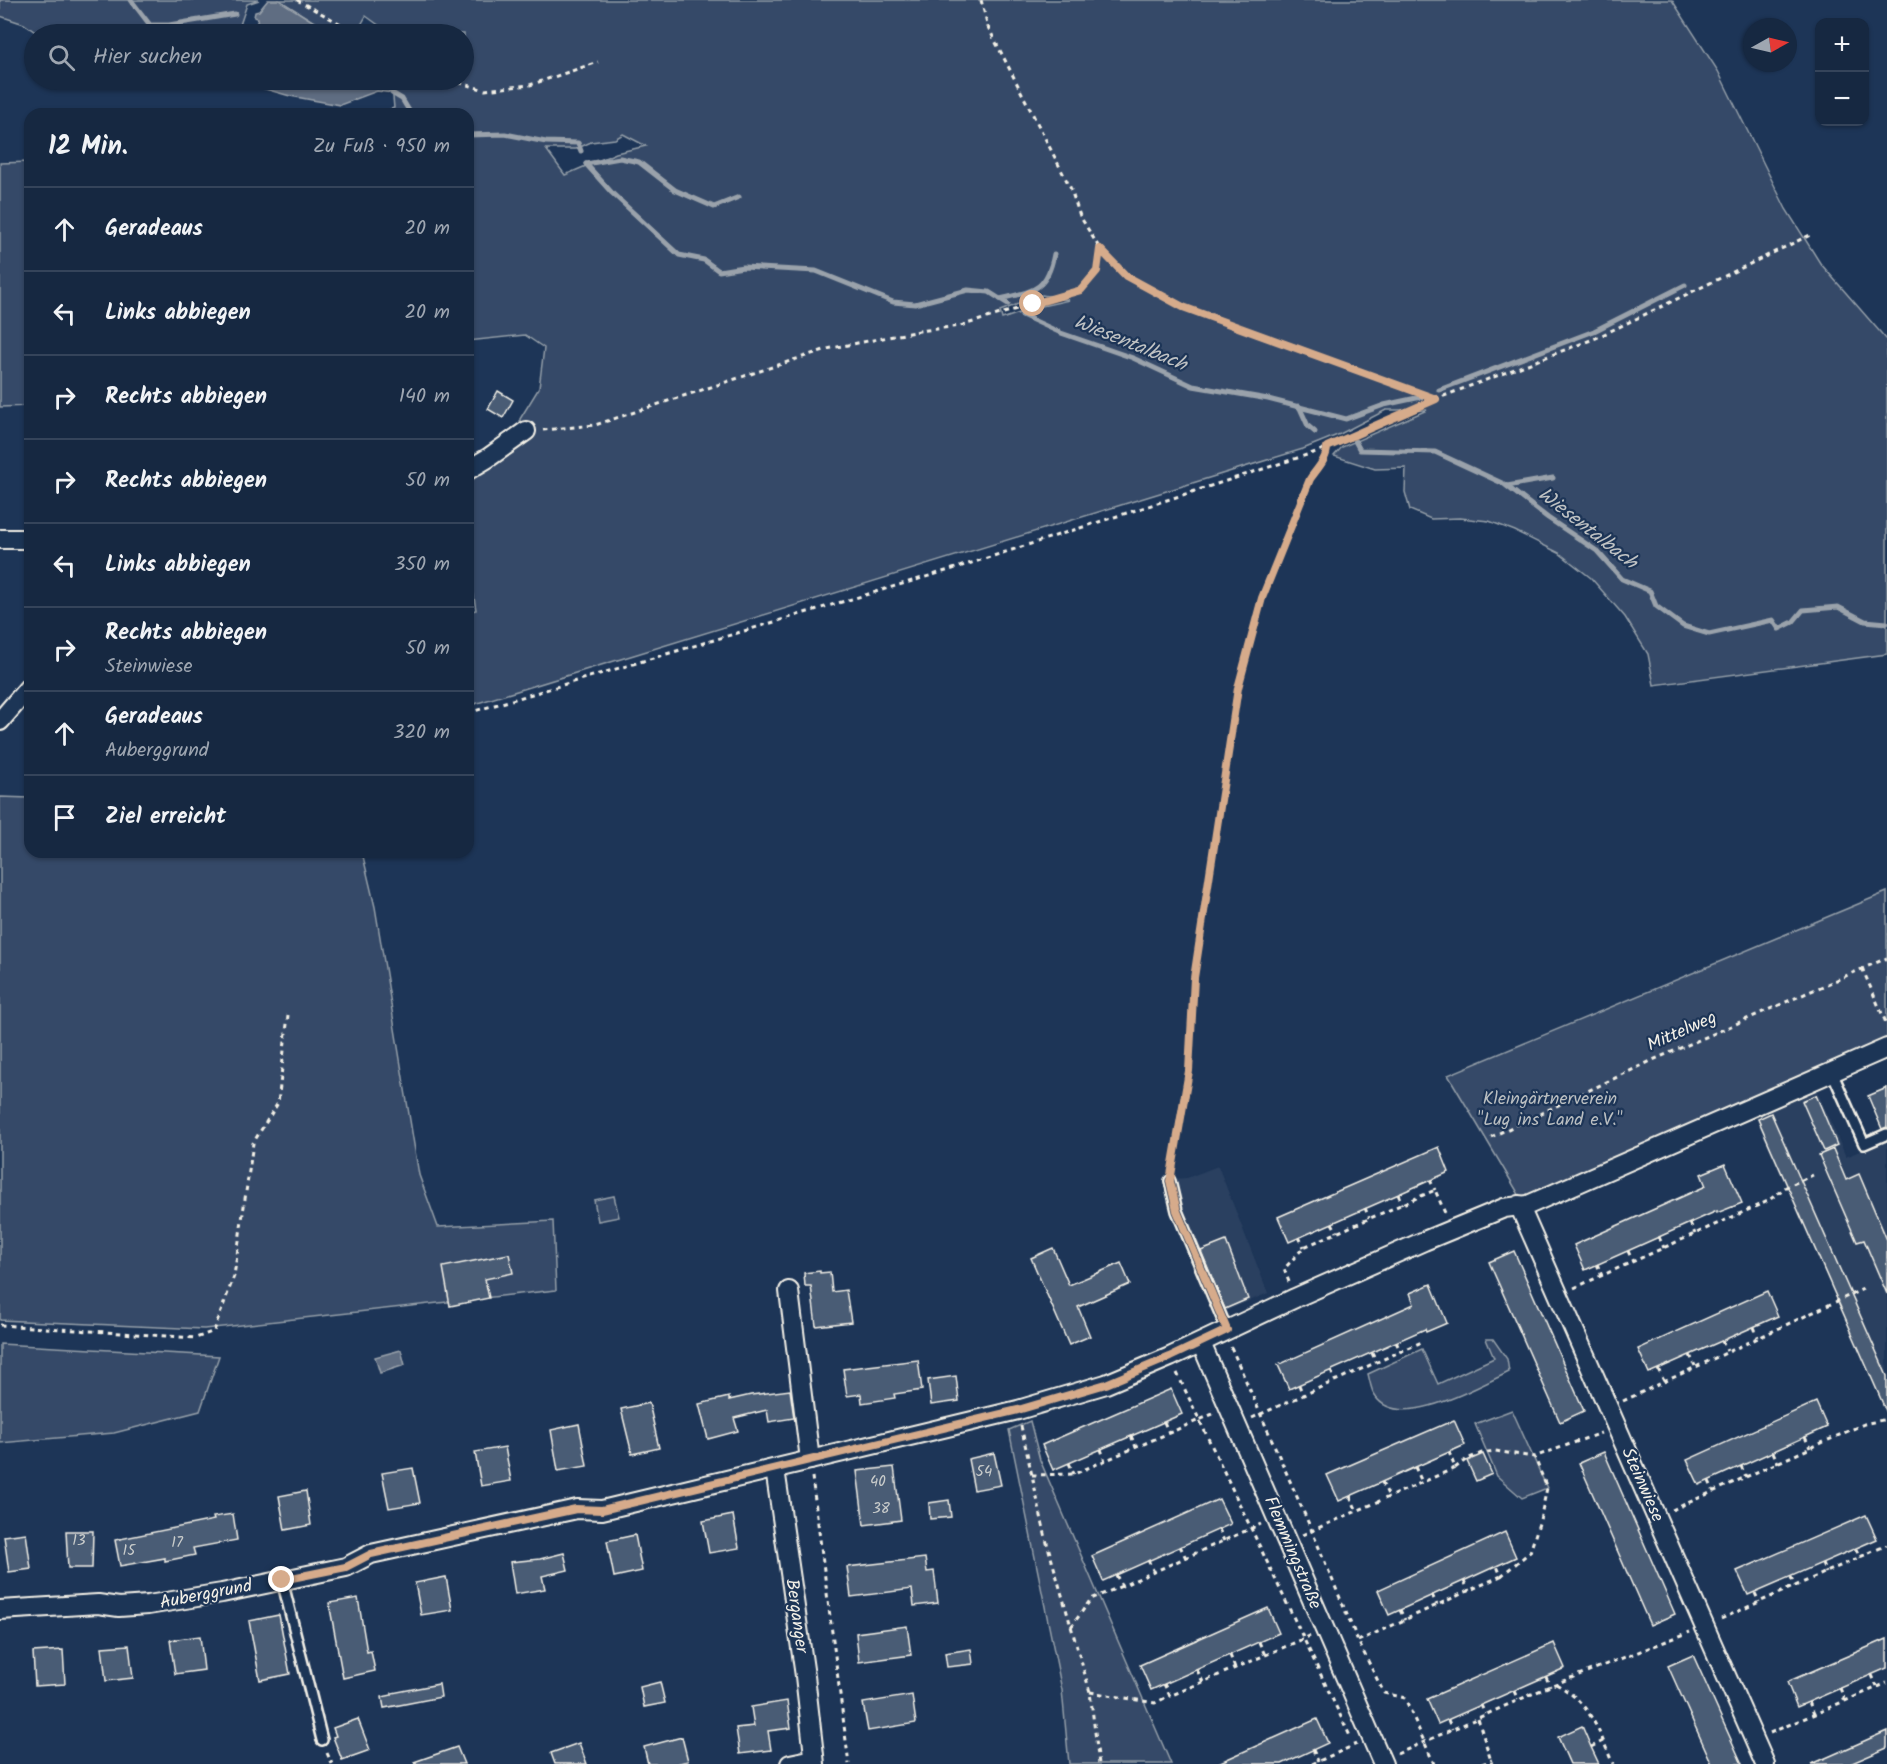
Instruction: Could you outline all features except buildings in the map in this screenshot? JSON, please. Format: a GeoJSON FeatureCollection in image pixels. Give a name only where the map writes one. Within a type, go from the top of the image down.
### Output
{"type":"FeatureCollection","features":[{"type":"Feature","properties":{"kind":"street"},"geometry":{"type":"LineString","coordinates":[[474,466],[526,431]]}},
{"type":"Feature","properties":{"kind":"street"},"geometry":{"type":"LineString","coordinates":[[0,539],[24,539]]}},
{"type":"Feature","properties":{"kind":"street"},"geometry":{"type":"LineString","coordinates":[[0,721],[24,693]]}},
{"type":"Feature","properties":{"kind":"street"},"geometry":{"type":"LineString","coordinates":[[1170,1357],[1201,1342],[1227,1335],[1294,1298],[1452,1229],[1504,1208],[1528,1205],[1887,1048]]}},
{"type":"Feature","properties":{"kind":"street","name":"Steinwiese"},"geometry":{"type":"LineString","coordinates":[[1519,1205],[1765,1764]]}},
{"type":"Feature","properties":{"kind":"street"},"geometry":{"type":"LineString","coordinates":[[789,1291],[810,1460]]}},
{"type":"Feature","properties":{"kind":"street","name":"Flemmingstraße"},"geometry":{"type":"LineString","coordinates":[[1201,1342],[1383,1762]]}},
{"type":"Feature","properties":{"kind":"street","name":"Auberggrund"},"geometry":{"type":"LineString","coordinates":[[0,1610],[98,1604],[119,1607],[148,1605],[346,1567],[371,1554],[576,1509],[602,1510],[1018,1410],[1106,1384],[1170,1357]]}},
{"type":"Feature","properties":{"kind":"street","name":"Berganger"},"geometry":{"type":"LineString","coordinates":[[776,1469],[805,1676],[814,1762]]}},
{"type":"Feature","properties":{"kind":"street"},"geometry":{"type":"LineString","coordinates":[[790,1764],[814,1762]]}},
{"type":"Feature","properties":{"kind":"lane"},"geometry":{"type":"LineString","coordinates":[[1833,1072],[1864,1144],[1887,1134]]}},
{"type":"Feature","properties":{"kind":"lane"},"geometry":{"type":"LineString","coordinates":[[1170,1181],[1177,1211],[1227,1335]]}},
{"type":"Feature","properties":{"kind":"lane"},"geometry":{"type":"LineString","coordinates":[[282,1580],[322,1740]]}},
{"type":"Feature","properties":{"kind":"path"},"geometry":{"type":"LineString","coordinates":[[297,0],[341,24]]}},
{"type":"Feature","properties":{"kind":"path"},"geometry":{"type":"LineString","coordinates":[[981,0],[988,27],[1070,187],[1080,216],[1100,249],[1126,276],[1183,307],[1436,399]]}},
{"type":"Feature","properties":{"kind":"path"},"geometry":{"type":"LineString","coordinates":[[474,87],[485,90],[530,85],[598,62]]}},
{"type":"Feature","properties":{"kind":"path"},"geometry":{"type":"LineString","coordinates":[[474,710],[956,568],[1327,447],[1436,399],[1596,338],[1810,235]]}},
{"type":"Feature","properties":{"kind":"path"},"geometry":{"type":"LineString","coordinates":[[526,431],[595,425],[827,349],[919,331],[960,326],[1081,290],[1097,271],[1100,249]]}},
{"type":"Feature","properties":{"kind":"path"},"geometry":{"type":"LineString","coordinates":[[1170,1181],[1189,1071],[1194,978],[1238,688],[1262,598],[1310,479],[1322,462],[1327,447]]}},
{"type":"Feature","properties":{"kind":"path","name":"Mittelweg"},"geometry":{"type":"LineString","coordinates":[[1491,1137],[1653,1060],[1887,958]]}},
{"type":"Feature","properties":{"kind":"path"},"geometry":{"type":"LineString","coordinates":[[1862,968],[1887,1025]]}},
{"type":"Feature","properties":{"kind":"path"},"geometry":{"type":"LineString","coordinates":[[0,1325],[196,1338],[214,1331],[234,1276],[253,1143],[278,1103],[288,1015]]}},
{"type":"Feature","properties":{"kind":"path"},"geometry":{"type":"LineString","coordinates":[[1558,1295],[1768,1201],[1786,1187],[1813,1175]]}},
{"type":"Feature","properties":{"kind":"path"},"geometry":{"type":"LineString","coordinates":[[1430,1180],[1452,1229]]}},
{"type":"Feature","properties":{"kind":"path"},"geometry":{"type":"LineString","coordinates":[[1294,1298],[1284,1269],[1304,1247],[1435,1190]]}},
{"type":"Feature","properties":{"kind":"path"},"geometry":{"type":"LineString","coordinates":[[1398,1194],[1402,1204]]}},
{"type":"Feature","properties":{"kind":"path"},"geometry":{"type":"LineString","coordinates":[[1365,1208],[1370,1218]]}},
{"type":"Feature","properties":{"kind":"path"},"geometry":{"type":"LineString","coordinates":[[1332,1223],[1337,1232]]}},
{"type":"Feature","properties":{"kind":"path"},"geometry":{"type":"LineString","coordinates":[[1690,1223],[1695,1234]]}},
{"type":"Feature","properties":{"kind":"path"},"geometry":{"type":"LineString","coordinates":[[1299,1237],[1304,1247]]}},
{"type":"Feature","properties":{"kind":"path"},"geometry":{"type":"LineString","coordinates":[[1659,1237],[1664,1248]]}},
{"type":"Feature","properties":{"kind":"path"},"geometry":{"type":"LineString","coordinates":[[1628,1251],[1633,1262]]}},
{"type":"Feature","properties":{"kind":"path"},"geometry":{"type":"LineString","coordinates":[[1597,1264],[1602,1276]]}},
{"type":"Feature","properties":{"kind":"path"},"geometry":{"type":"LineString","coordinates":[[1608,1408],[1863,1289]]}},
{"type":"Feature","properties":{"kind":"path"},"geometry":{"type":"LineString","coordinates":[[1754,1327],[1758,1337]]}},
{"type":"Feature","properties":{"kind":"path"},"geometry":{"type":"LineString","coordinates":[[1227,1335],[1358,1641],[1384,1693],[1405,1698],[1434,1764]]}},
{"type":"Feature","properties":{"kind":"path"},"geometry":{"type":"LineString","coordinates":[[1236,1424],[1424,1341]]}},
{"type":"Feature","properties":{"kind":"path"},"geometry":{"type":"LineString","coordinates":[[1722,1341],[1727,1352]]}},
{"type":"Feature","properties":{"kind":"path"},"geometry":{"type":"LineString","coordinates":[[1396,1342],[1401,1352]]}},
{"type":"Feature","properties":{"kind":"path"},"geometry":{"type":"LineString","coordinates":[[1372,1353],[1376,1362]]}},
{"type":"Feature","properties":{"kind":"path"},"geometry":{"type":"LineString","coordinates":[[1690,1355],[1695,1366]]}},
{"type":"Feature","properties":{"kind":"path"},"geometry":{"type":"LineString","coordinates":[[1170,1357],[1359,1755]]}},
{"type":"Feature","properties":{"kind":"path"},"geometry":{"type":"LineString","coordinates":[[1658,1369],[1664,1381]]}},
{"type":"Feature","properties":{"kind":"path"},"geometry":{"type":"LineString","coordinates":[[1331,1371],[1335,1380]]}},
{"type":"Feature","properties":{"kind":"path"},"geometry":{"type":"LineString","coordinates":[[1299,1385],[1303,1395]]}},
{"type":"Feature","properties":{"kind":"path"},"geometry":{"type":"LineString","coordinates":[[1032,1475],[1074,1474],[1229,1407]]}},
{"type":"Feature","properties":{"kind":"path"},"geometry":{"type":"LineString","coordinates":[[1018,1410],[1047,1543],[1090,1692],[1099,1764]]}},
{"type":"Feature","properties":{"kind":"path"},"geometry":{"type":"LineString","coordinates":[[1656,1517],[1864,1424],[1887,1419]]}},
{"type":"Feature","properties":{"kind":"path"},"geometry":{"type":"LineString","coordinates":[[1164,1422],[1169,1433]]}},
{"type":"Feature","properties":{"kind":"path"},"geometry":{"type":"LineString","coordinates":[[1131,1436],[1136,1447]]}},
{"type":"Feature","properties":{"kind":"path"},"geometry":{"type":"LineString","coordinates":[[1805,1437],[1810,1448]]}},
{"type":"Feature","properties":{"kind":"path"},"geometry":{"type":"LineString","coordinates":[[1287,1542],[1455,1468],[1467,1459],[1482,1453],[1495,1451],[1534,1457],[1588,1438]]}},
{"type":"Feature","properties":{"kind":"path"},"geometry":{"type":"LineString","coordinates":[[1101,1449],[1105,1461]]}},
{"type":"Feature","properties":{"kind":"path"},"geometry":{"type":"LineString","coordinates":[[1449,1452],[1455,1468]]}},
{"type":"Feature","properties":{"kind":"path"},"geometry":{"type":"LineString","coordinates":[[1773,1452],[1778,1462]]}},
{"type":"Feature","properties":{"kind":"path"},"geometry":{"type":"LineString","coordinates":[[1358,1641],[1502,1576],[1530,1552],[1548,1488],[1534,1457]]}},
{"type":"Feature","properties":{"kind":"path"},"geometry":{"type":"LineString","coordinates":[[810,1460],[849,1764]]}},
{"type":"Feature","properties":{"kind":"path"},"geometry":{"type":"LineString","coordinates":[[1069,1463],[1074,1474]]}},
{"type":"Feature","properties":{"kind":"path"},"geometry":{"type":"LineString","coordinates":[[1741,1466],[1746,1477]]}},
{"type":"Feature","properties":{"kind":"path"},"geometry":{"type":"LineString","coordinates":[[1415,1467],[1422,1482]]}},
{"type":"Feature","properties":{"kind":"path"},"geometry":{"type":"LineString","coordinates":[[1709,1480],[1714,1492]]}},
{"type":"Feature","properties":{"kind":"path"},"geometry":{"type":"LineString","coordinates":[[1382,1482],[1389,1497]]}},
{"type":"Feature","properties":{"kind":"path"},"geometry":{"type":"LineString","coordinates":[[1350,1496],[1357,1511]]}},
{"type":"Feature","properties":{"kind":"path"},"geometry":{"type":"LineString","coordinates":[[1071,1627],[1091,1599],[1276,1517]]}},
{"type":"Feature","properties":{"kind":"path"},"geometry":{"type":"LineString","coordinates":[[1219,1529],[1224,1541]]}},
{"type":"Feature","properties":{"kind":"path"},"geometry":{"type":"LineString","coordinates":[[1383,1762],[1550,1686],[1704,1626],[1887,1545]]}},
{"type":"Feature","properties":{"kind":"path"},"geometry":{"type":"LineString","coordinates":[[1180,1546],[1186,1558]]}},
{"type":"Feature","properties":{"kind":"path"},"geometry":{"type":"LineString","coordinates":[[1856,1549],[1860,1558]]}},
{"type":"Feature","properties":{"kind":"path"},"geometry":{"type":"LineString","coordinates":[[1148,1560],[1154,1572]]}},
{"type":"Feature","properties":{"kind":"path"},"geometry":{"type":"LineString","coordinates":[[1822,1563],[1827,1573]]}},
{"type":"Feature","properties":{"kind":"path"},"geometry":{"type":"LineString","coordinates":[[1497,1566],[1502,1576]]}},
{"type":"Feature","properties":{"kind":"path"},"geometry":{"type":"LineString","coordinates":[[1116,1575],[1122,1587]]}},
{"type":"Feature","properties":{"kind":"path"},"geometry":{"type":"LineString","coordinates":[[1791,1577],[1795,1587]]}},
{"type":"Feature","properties":{"kind":"path"},"geometry":{"type":"LineString","coordinates":[[1464,1581],[1469,1591]]}},
{"type":"Feature","properties":{"kind":"path"},"geometry":{"type":"LineString","coordinates":[[1755,1593],[1759,1602]]}},
{"type":"Feature","properties":{"kind":"path"},"geometry":{"type":"LineString","coordinates":[[1432,1595],[1437,1605]]}},
{"type":"Feature","properties":{"kind":"path"},"geometry":{"type":"LineString","coordinates":[[1400,1610],[1405,1620]]}},
{"type":"Feature","properties":{"kind":"path"},"geometry":{"type":"LineString","coordinates":[[1090,1692],[1155,1703],[1325,1629]]}},
{"type":"Feature","properties":{"kind":"path"},"geometry":{"type":"LineString","coordinates":[[1259,1642],[1265,1655]]}},
{"type":"Feature","properties":{"kind":"path"},"geometry":{"type":"LineString","coordinates":[[1230,1655],[1235,1668]]}},
{"type":"Feature","properties":{"kind":"path"},"geometry":{"type":"LineString","coordinates":[[1197,1670],[1203,1682]]}},
{"type":"Feature","properties":{"kind":"path"},"geometry":{"type":"LineString","coordinates":[[1872,1675],[1877,1687]]}},
{"type":"Feature","properties":{"kind":"path"},"geometry":{"type":"LineString","coordinates":[[1546,1677],[1550,1686]]}},
{"type":"Feature","properties":{"kind":"path"},"geometry":{"type":"LineString","coordinates":[[1755,1740],[1887,1683]]}},
{"type":"Feature","properties":{"kind":"path"},"geometry":{"type":"LineString","coordinates":[[1164,1684],[1170,1696]]}},
{"type":"Feature","properties":{"kind":"path"},"geometry":{"type":"LineString","coordinates":[[1556,1684],[1572,1693],[1592,1717],[1613,1764]]}},
{"type":"Feature","properties":{"kind":"path"},"geometry":{"type":"LineString","coordinates":[[1840,1688],[1845,1701]]}},
{"type":"Feature","properties":{"kind":"path"},"geometry":{"type":"LineString","coordinates":[[1514,1691],[1518,1701]]}},
{"type":"Feature","properties":{"kind":"path"},"geometry":{"type":"LineString","coordinates":[[1809,1702],[1814,1714]]}},
{"type":"Feature","properties":{"kind":"path"},"geometry":{"type":"LineString","coordinates":[[1481,1705],[1485,1715]]}},
{"type":"Feature","properties":{"kind":"path"},"geometry":{"type":"LineString","coordinates":[[1478,1719],[1492,1762],[1482,1764]]}},
{"type":"Feature","properties":{"kind":"path"},"geometry":{"type":"LineString","coordinates":[[1448,1720],[1453,1730]]}},
{"type":"Feature","properties":{"kind":"path"},"geometry":{"type":"LineString","coordinates":[[1312,1764],[1372,1737]]}},
{"type":"Feature","properties":{"kind":"path"},"geometry":{"type":"LineString","coordinates":[[1591,1747],[1603,1741]]}},
{"type":"Feature","properties":{"kind":"path"},"geometry":{"type":"LineString","coordinates":[[1313,1750],[1318,1761]]}},
{"type":"Feature","properties":{"kind":"shaded area"},"geometry":{"type":"Polygon","coordinates":[[[268,0],[279,0],[317,24],[256,24],[258,18],[254,17],[255,12],[259,11],[268,0]]]}},
{"type":"Feature","properties":{"kind":"shaded area"},"geometry":{"type":"Polygon","coordinates":[[[269,90],[392,90],[392,93],[377,91],[340,105],[269,90]]]}},
{"type":"Feature","properties":{"kind":"shaded area"},"geometry":{"type":"Polygon","coordinates":[[[1815,1086],[1846,1157],[1887,1139],[1887,1415],[1755,1116],[1815,1086]]]}},
{"type":"Feature","properties":{"kind":"shaded area"},"geometry":{"type":"Polygon","coordinates":[[[1218,1166],[1268,1293],[1221,1313],[1177,1200],[1173,1179],[1187,1178],[1218,1166]]]}},
{"type":"Feature","properties":{"kind":"shaded area"},"geometry":{"type":"Polygon","coordinates":[[[401,1350],[405,1365],[380,1373],[375,1357],[401,1350]]]}},
{"type":"Feature","properties":{"kind":"green space"},"geometry":{"type":"Polygon","coordinates":[[[0,0],[259,0],[247,4],[240,24],[24,24],[0,16],[0,0]]]}},
{"type":"Feature","properties":{"kind":"green space"},"geometry":{"type":"Polygon","coordinates":[[[279,0],[1672,0],[1718,71],[1786,209],[1820,263],[1887,340],[1887,654],[1654,685],[1648,654],[1625,617],[1591,578],[1559,553],[1489,521],[1460,518],[1431,519],[1410,510],[1405,492],[1406,468],[1375,469],[1334,456],[1342,447],[1427,410],[1386,410],[1340,434],[1303,449],[474,704],[474,610],[476,610],[474,597],[474,473],[522,440],[520,419],[539,388],[544,348],[525,335],[474,340],[474,108],[394,108],[392,90],[474,90],[474,24],[377,24],[366,16],[362,24],[317,24],[279,0]],[[623,134],[615,139],[591,142],[576,149],[546,149],[565,175],[616,153],[646,146],[623,134]],[[1042,295],[1000,311],[1002,319],[1037,307],[1069,300],[1042,295]]]}},
{"type":"Feature","properties":{"kind":"green space"},"geometry":{"type":"Polygon","coordinates":[[[24,162],[24,406],[0,407],[0,163],[24,162]]]}},
{"type":"Feature","properties":{"kind":"green space"},"geometry":{"type":"Polygon","coordinates":[[[0,797],[24,798],[24,858],[363,858],[375,907],[419,1175],[438,1227],[553,1221],[556,1290],[204,1329],[0,1320],[0,797]]]}},
{"type":"Feature","properties":{"kind":"green space","name":"Kleingärtnerverein \"Lug ins Land e.V.\""},"geometry":{"type":"Polygon","coordinates":[[[1887,892],[1887,1041],[1521,1198],[1448,1075],[1887,892]]]}},
{"type":"Feature","properties":{"kind":"green space"},"geometry":{"type":"Polygon","coordinates":[[[614,1196],[619,1217],[598,1221],[594,1200],[614,1196]]]}},
{"type":"Feature","properties":{"kind":"green space"},"geometry":{"type":"Polygon","coordinates":[[[1486,1339],[1493,1339],[1507,1359],[1509,1372],[1461,1395],[1421,1408],[1402,1410],[1386,1406],[1375,1396],[1368,1374],[1422,1349],[1438,1384],[1494,1358],[1486,1339]]]}},
{"type":"Feature","properties":{"kind":"green space"},"geometry":{"type":"Polygon","coordinates":[[[0,1344],[219,1356],[200,1411],[114,1433],[0,1443],[0,1344]]]}},
{"type":"Feature","properties":{"kind":"green space"},"geometry":{"type":"Polygon","coordinates":[[[1512,1410],[1547,1488],[1522,1498],[1497,1476],[1475,1424],[1512,1410]]]}},
{"type":"Feature","properties":{"kind":"green space"},"geometry":{"type":"Polygon","coordinates":[[[1030,1421],[1040,1460],[1171,1764],[1069,1764],[1062,1690],[1009,1430],[1030,1421]]]}},
{"type":"Feature","properties":{"kind":"waterway","name":"Wiesentalbach"},"geometry":{"type":"LineString","coordinates":[[131,0],[149,24]]}},
{"type":"Feature","properties":{"kind":"waterway","name":"Wiesentalbach"},"geometry":{"type":"LineString","coordinates":[[175,24],[235,14]]}},
{"type":"Feature","properties":{"kind":"waterway","name":"Wiesentalbach"},"geometry":{"type":"LineString","coordinates":[[392,93],[402,99],[407,108]]}},
{"type":"Feature","properties":{"kind":"waterway","name":"Wiesentalbach"},"geometry":{"type":"LineString","coordinates":[[474,135],[505,134],[546,142],[578,143],[581,151]]}},
{"type":"Feature","properties":{"kind":"waterway"},"geometry":{"type":"LineString","coordinates":[[586,164],[620,158],[639,162],[675,190],[714,207],[739,197]]}},
{"type":"Feature","properties":{"kind":"waterway","name":"Wiesentalbach"},"geometry":{"type":"LineString","coordinates":[[586,164],[612,193],[679,255],[704,260],[719,271],[743,267],[816,271],[893,302],[915,304],[968,290],[989,292],[1008,304]]}},
{"type":"Feature","properties":{"kind":"waterway"},"geometry":{"type":"LineString","coordinates":[[1000,299],[1037,287],[1047,276],[1054,254]]}},
{"type":"Feature","properties":{"kind":"waterway"},"geometry":{"type":"LineString","coordinates":[[1439,390],[1594,331],[1685,285]]}},
{"type":"Feature","properties":{"kind":"waterway","name":"Wiesentalbach"},"geometry":{"type":"LineString","coordinates":[[1022,315],[1061,333],[1133,358],[1193,386],[1268,399],[1346,419],[1384,405],[1421,397]]}},
{"type":"Feature","properties":{"kind":"waterway"},"geometry":{"type":"LineString","coordinates":[[1299,406],[1308,426],[1315,432]]}},
{"type":"Feature","properties":{"kind":"waterway","name":"Wiesentalbach"},"geometry":{"type":"LineString","coordinates":[[1355,441],[1360,450],[1435,452],[1504,484],[1548,518],[1597,551],[1622,579],[1650,591],[1656,606],[1683,626],[1709,634],[1773,620],[1779,629],[1793,622],[1803,610],[1838,607],[1865,621],[1887,623]]}},
{"type":"Feature","properties":{"kind":"waterway"},"geometry":{"type":"LineString","coordinates":[[1507,486],[1553,478]]}},
{"type":"Feature","properties":{"kind":"route"},"geometry":{"type":"LineString","coordinates":[[282,1580],[346,1567],[371,1554],[576,1509],[602,1510],[1018,1410],[1106,1384],[1227,1330],[1177,1211],[1170,1181],[1189,1071],[1194,978],[1238,688],[1262,598],[1310,479],[1322,462],[1327,447],[1436,399],[1183,307],[1126,276],[1100,249],[1097,271],[1081,290],[1033,304]]}}]}
